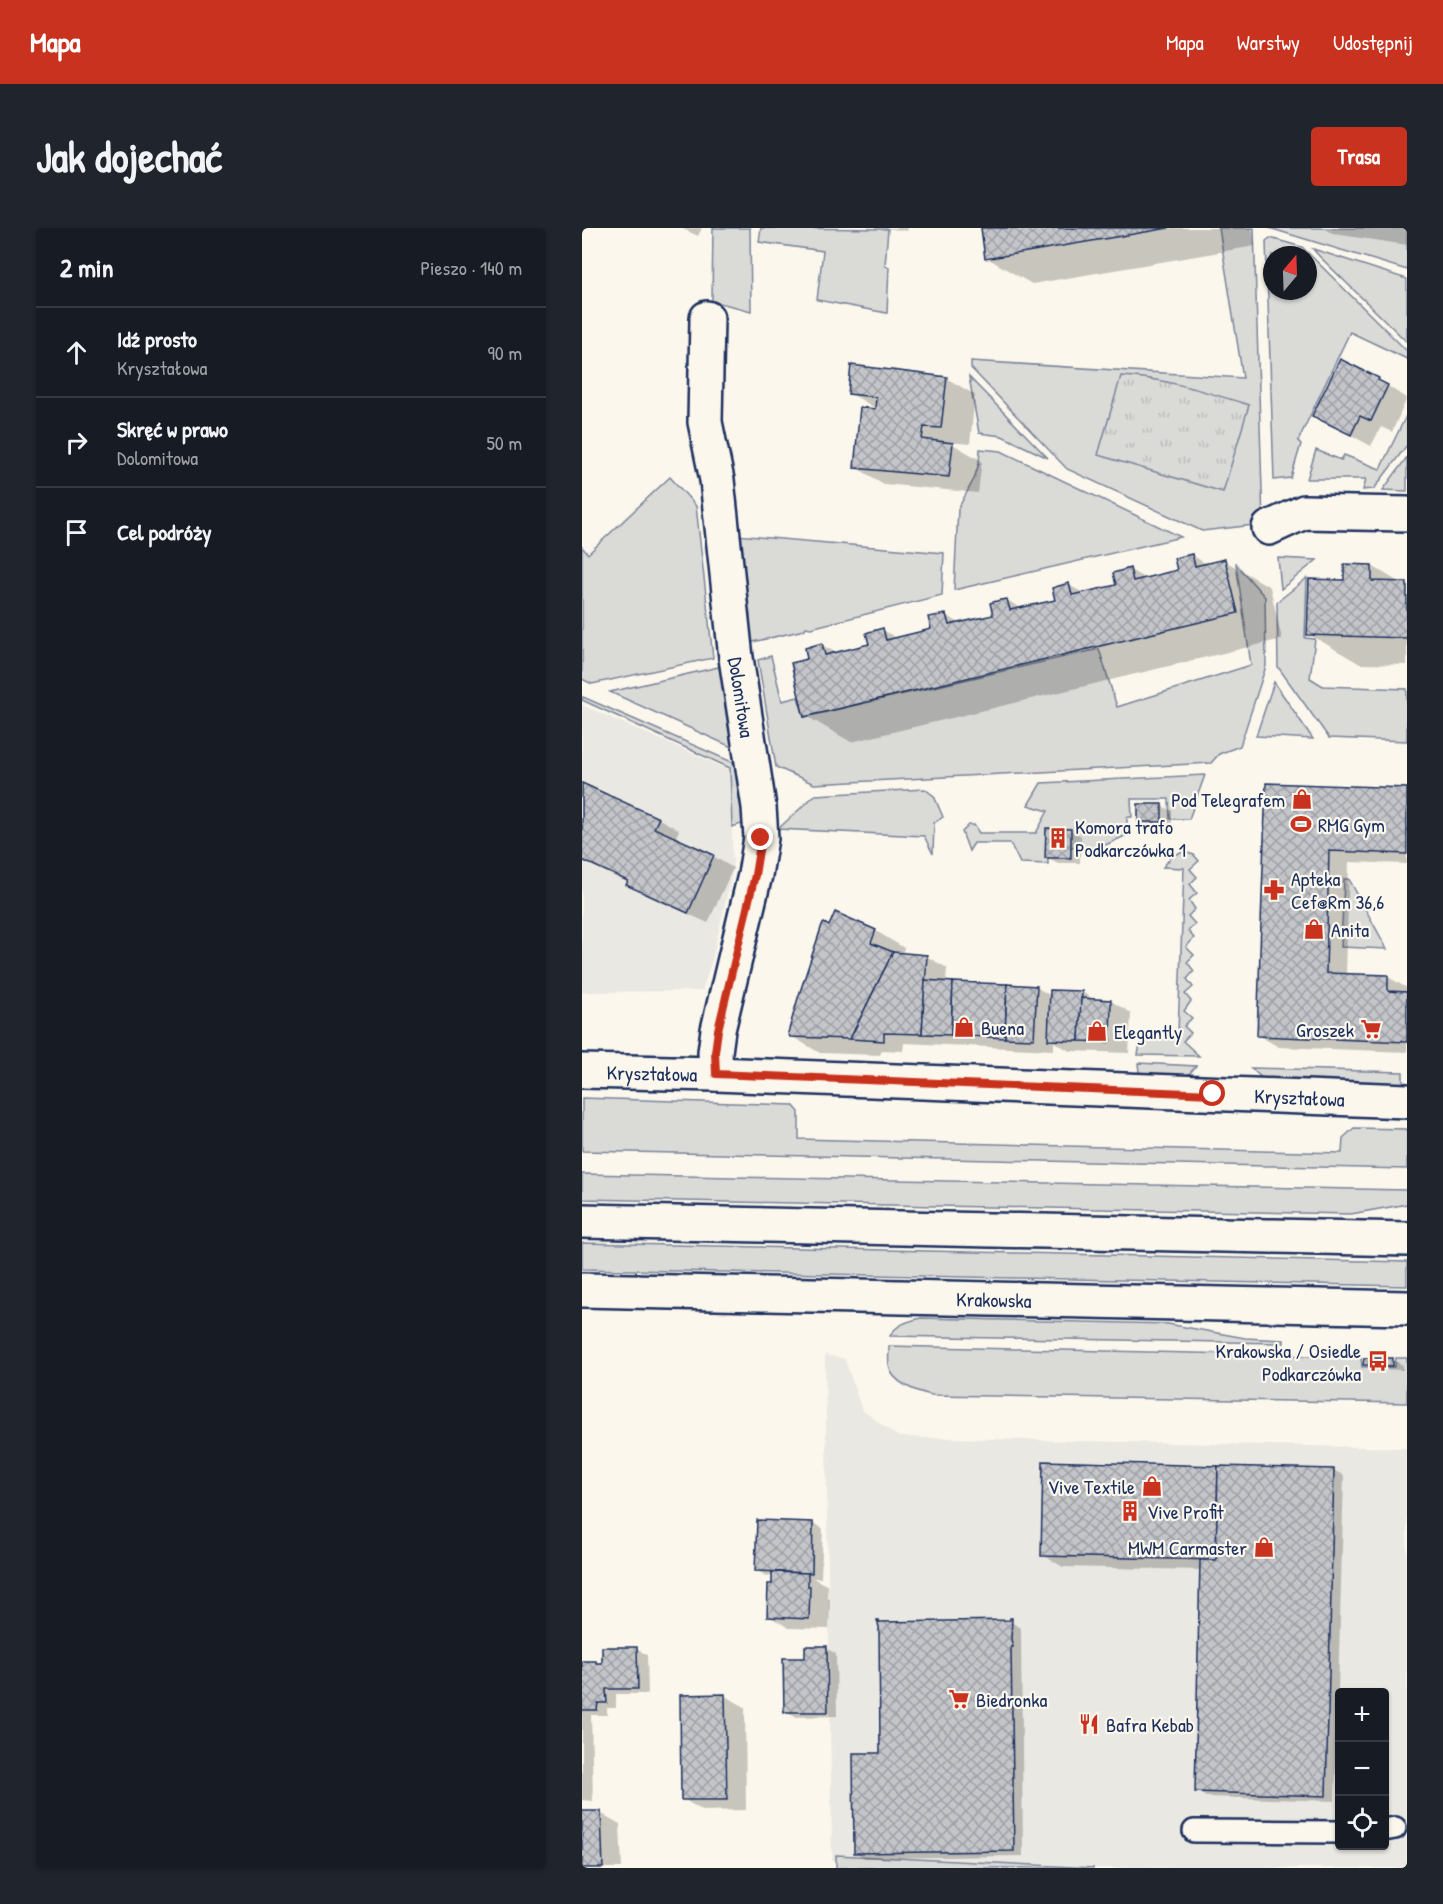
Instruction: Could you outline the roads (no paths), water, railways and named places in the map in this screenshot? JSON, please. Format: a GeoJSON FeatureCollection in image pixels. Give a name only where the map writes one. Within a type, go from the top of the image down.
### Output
{"type":"FeatureCollection","features":[{"type":"Feature","properties":{"kind":"street","name":"Dolomitowa"},"geometry":{"type":"LineString","coordinates":[[707,318],[705,422],[717,480],[735,658],[759,807],[761,838],[755,875],[718,1030],[715,1052],[716,1074]]}},
{"type":"Feature","properties":{"kind":"street"},"geometry":{"type":"LineString","coordinates":[[1269,528],[1304,513],[1407,514]]}},
{"type":"Feature","properties":{"kind":"street","name":"Kryształowa"},"geometry":{"type":"LineString","coordinates":[[582,1071],[716,1074],[1407,1101]]}},
{"type":"Feature","properties":{"kind":"street"},"geometry":{"type":"LineString","coordinates":[[582,1221],[1407,1239]]}},
{"type":"Feature","properties":{"kind":"street","name":"Krakowska"},"geometry":{"type":"LineString","coordinates":[[582,1290],[1407,1308]]}},
{"type":"Feature","properties":{"kind":"lane"},"geometry":{"type":"LineString","coordinates":[[1194,1831],[1335,1832]]}},
{"type":"Feature","properties":{"kind":"place","name":"Pod Telegrafem"},"geometry":{"type":"Point","coordinates":[1302,799]}},
{"type":"Feature","properties":{"kind":"place","name":"RMG Gym"},"geometry":{"type":"Point","coordinates":[1301,824]}},
{"type":"Feature","properties":{"kind":"place","name":"Komora trafo Podkarczówka 1"},"geometry":{"type":"Point","coordinates":[1058,838]}},
{"type":"Feature","properties":{"kind":"place","name":"Apteka Cef@Rm 36,6"},"geometry":{"type":"Point","coordinates":[1274,890]}},
{"type":"Feature","properties":{"kind":"place","name":"Anita"},"geometry":{"type":"Point","coordinates":[1314,929]}},
{"type":"Feature","properties":{"kind":"place","name":"Buena"},"geometry":{"type":"Point","coordinates":[964,1027]}},
{"type":"Feature","properties":{"kind":"place","name":"Groszek"},"geometry":{"type":"Point","coordinates":[1371,1029]}},
{"type":"Feature","properties":{"kind":"place","name":"Elegantly"},"geometry":{"type":"Point","coordinates":[1097,1031]}},
{"type":"Feature","properties":{"kind":"place","name":"Krakowska / Osiedle Podkarczówka"},"geometry":{"type":"Point","coordinates":[1378,1361]}},
{"type":"Feature","properties":{"kind":"place","name":"Vive Textile"},"geometry":{"type":"Point","coordinates":[1152,1486]}},
{"type":"Feature","properties":{"kind":"place","name":"Vive Profit"},"geometry":{"type":"Point","coordinates":[1130,1511]}},
{"type":"Feature","properties":{"kind":"place","name":"MWM Carmaster"},"geometry":{"type":"Point","coordinates":[1264,1547]}},
{"type":"Feature","properties":{"kind":"place","name":"Biedronka"},"geometry":{"type":"Point","coordinates":[959,1699]}},
{"type":"Feature","properties":{"kind":"place","name":"Bafra Kebab"},"geometry":{"type":"Point","coordinates":[1089,1724]}}]}
